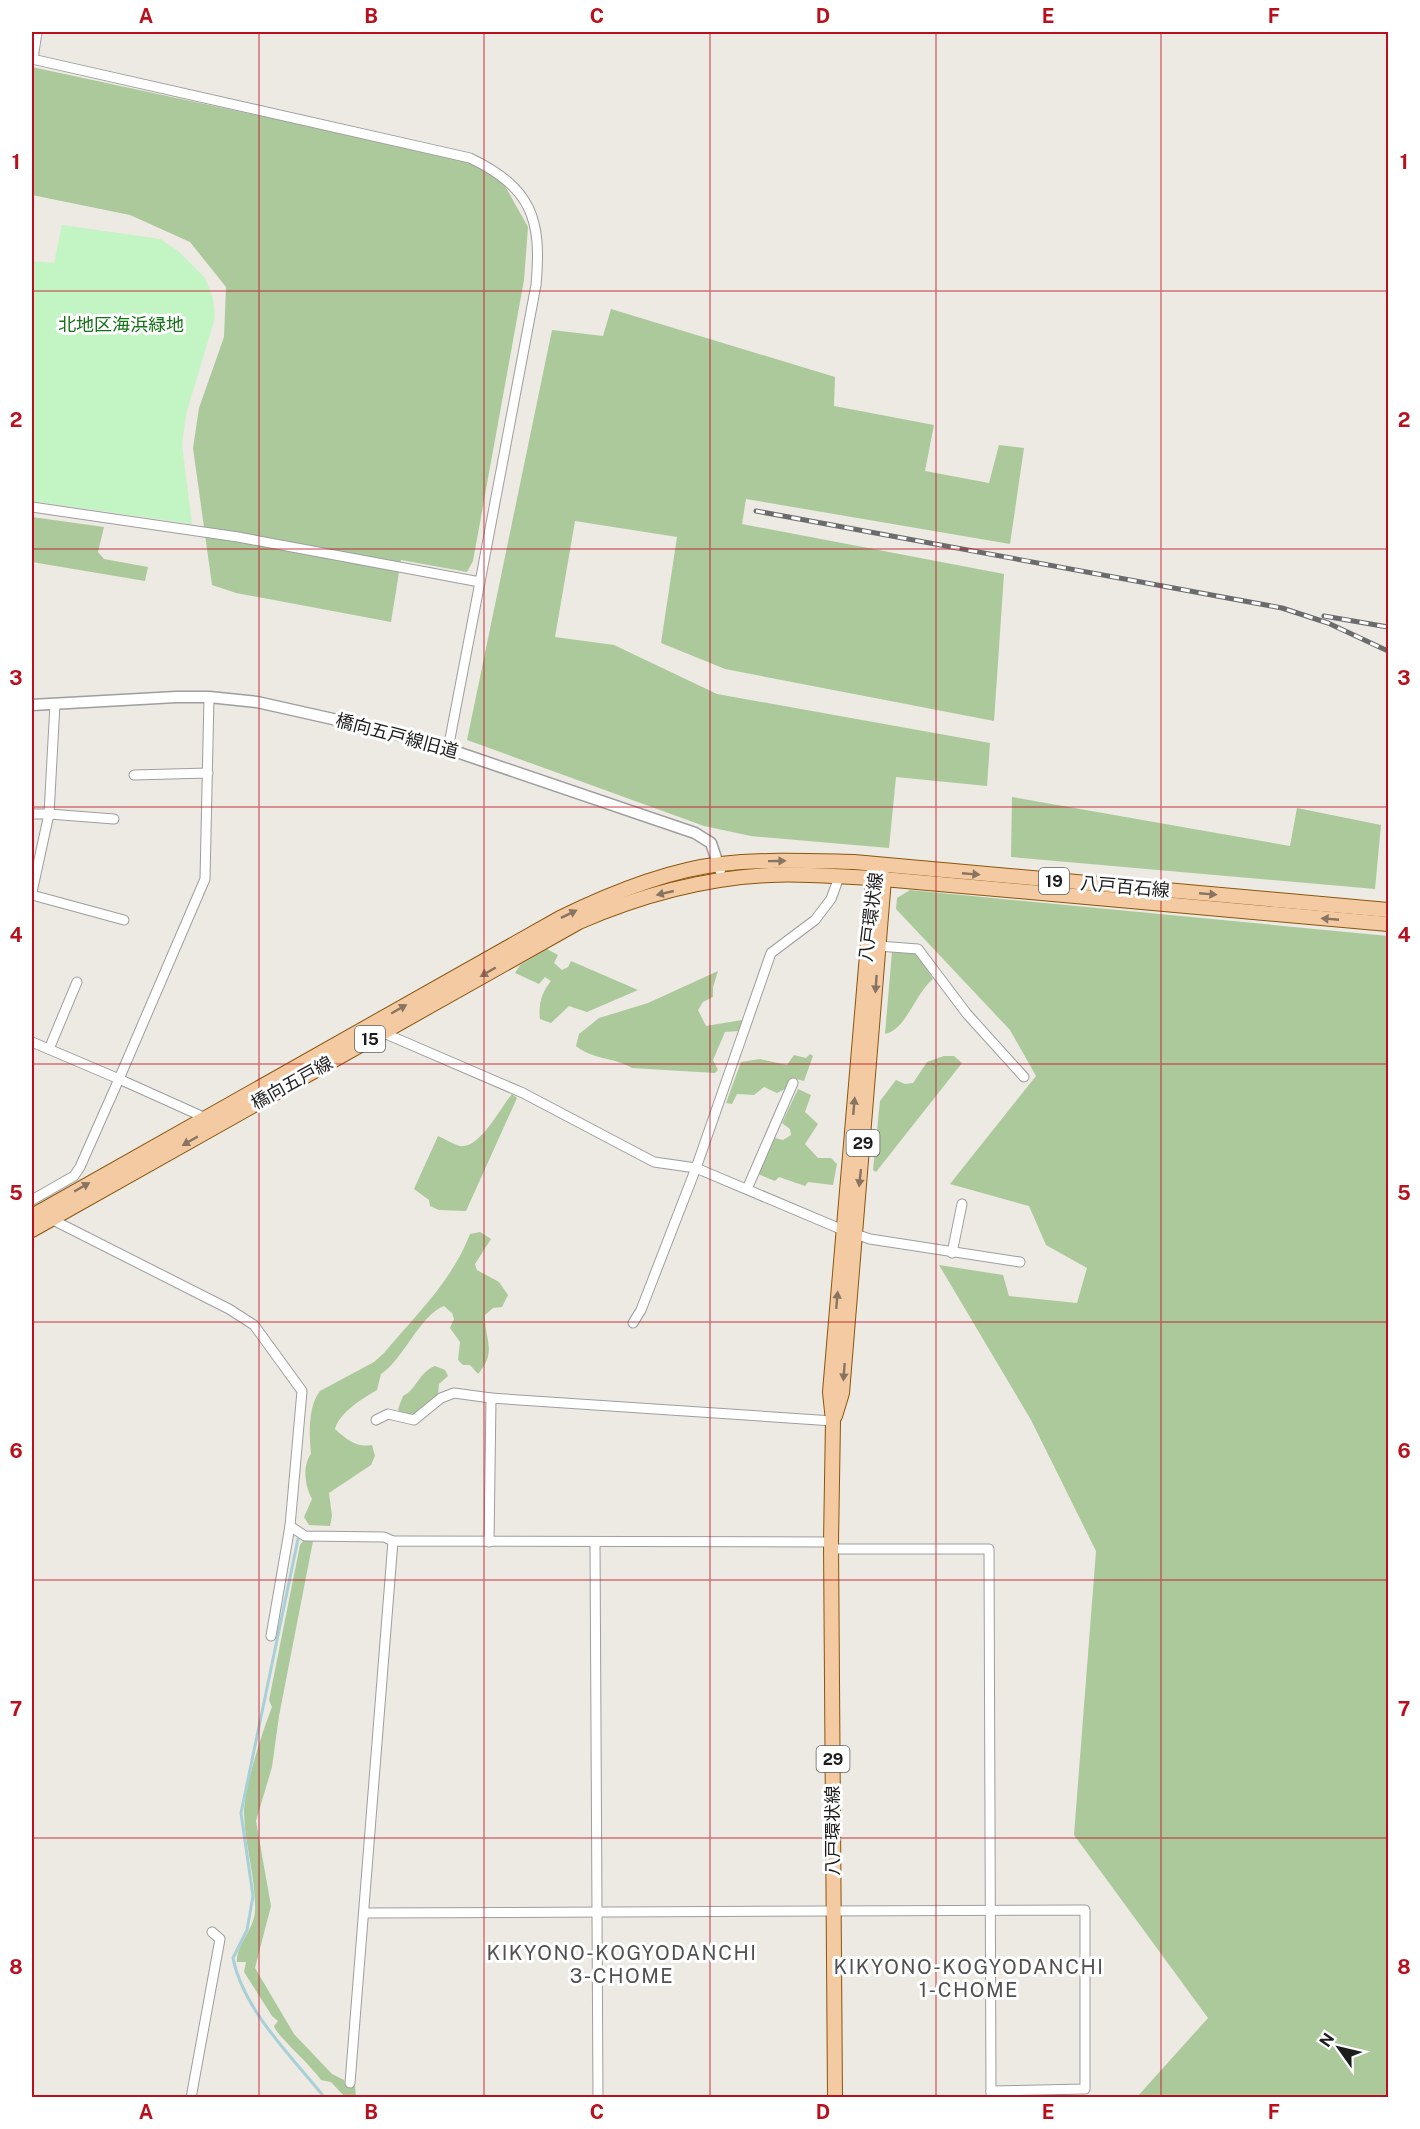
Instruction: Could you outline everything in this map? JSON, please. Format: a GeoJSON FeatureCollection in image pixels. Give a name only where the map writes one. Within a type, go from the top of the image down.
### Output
{"type":"FeatureCollection","features":[{"type":"Feature","properties":{"kind":"main road","name":"八戸百石線"},"geometry":{"type":"LineString","coordinates":[[719,864],[805,860],[877,864],[1389,910]]}},
{"type":"Feature","properties":{"kind":"main road","name":"橋向五戸線"},"geometry":{"type":"LineString","coordinates":[[33,1209],[48,1198],[205,1118],[523,938],[584,906],[638,885],[719,864]]}},
{"type":"Feature","properties":{"kind":"main road","name":"八戸環状線"},"geometry":{"type":"LineString","coordinates":[[849,1232],[878,946],[877,864]]}},
{"type":"Feature","properties":{"kind":"main road","name":"八戸百石線"},"geometry":{"type":"LineString","coordinates":[[722,879],[771,875],[878,879],[1389,924]]}},
{"type":"Feature","properties":{"kind":"main road","name":"橋向五戸線"},"geometry":{"type":"LineString","coordinates":[[32,1230],[579,922],[646,897],[722,879]]}},
{"type":"Feature","properties":{"kind":"main road","name":"八戸環状線"},"geometry":{"type":"LineString","coordinates":[[835,2097],[832,1546],[834,1421],[842,1393],[849,1232],[878,879]]}},
{"type":"Feature","properties":{"kind":"street"},"geometry":{"type":"LineString","coordinates":[[37,32],[32,59],[470,158],[495,170],[520,192],[534,220],[539,248],[536,285],[448,749]]}},
{"type":"Feature","properties":{"kind":"street"},"geometry":{"type":"LineString","coordinates":[[32,507],[238,537],[480,582]]}},
{"type":"Feature","properties":{"kind":"street"},"geometry":{"type":"LineString","coordinates":[[48,1198],[81,1167],[205,879],[208,697]]}},
{"type":"Feature","properties":{"kind":"street","name":"橋向五戸線旧道"},"geometry":{"type":"LineString","coordinates":[[32,705],[208,697],[289,708],[448,749],[704,837],[711,843],[722,879]]}},
{"type":"Feature","properties":{"kind":"street"},"geometry":{"type":"LineString","coordinates":[[55,704],[49,814],[32,894],[124,920]]}},
{"type":"Feature","properties":{"kind":"street"},"geometry":{"type":"LineString","coordinates":[[134,775],[208,773]]}},
{"type":"Feature","properties":{"kind":"street"},"geometry":{"type":"LineString","coordinates":[[32,814],[114,819]]}},
{"type":"Feature","properties":{"kind":"street"},"geometry":{"type":"LineString","coordinates":[[633,1323],[641,1310],[696,1168],[771,953],[815,920],[831,899],[839,877]]}},
{"type":"Feature","properties":{"kind":"street"},"geometry":{"type":"LineString","coordinates":[[878,946],[918,949],[967,1014],[1024,1077]]}},
{"type":"Feature","properties":{"kind":"street"},"geometry":{"type":"LineString","coordinates":[[49,1049],[77,982]]}},
{"type":"Feature","properties":{"kind":"street"},"geometry":{"type":"LineString","coordinates":[[368,1026],[523,1093],[654,1162],[696,1168],[849,1232],[951,1253],[1020,1262]]}},
{"type":"Feature","properties":{"kind":"street"},"geometry":{"type":"LineString","coordinates":[[32,1044],[49,1049],[219,1124]]}},
{"type":"Feature","properties":{"kind":"street"},"geometry":{"type":"LineString","coordinates":[[747,1189],[793,1083]]}},
{"type":"Feature","properties":{"kind":"street"},"geometry":{"type":"LineString","coordinates":[[951,1253],[962,1204]]}},
{"type":"Feature","properties":{"kind":"street"},"geometry":{"type":"LineString","coordinates":[[33,1209],[230,1309],[254,1325],[303,1391],[290,1526],[271,1636]]}},
{"type":"Feature","properties":{"kind":"street"},"geometry":{"type":"LineString","coordinates":[[376,1420],[388,1414],[414,1420],[441,1398],[454,1393],[491,1398],[834,1421]]}},
{"type":"Feature","properties":{"kind":"street"},"geometry":{"type":"LineString","coordinates":[[489,1542],[491,1398]]}},
{"type":"Feature","properties":{"kind":"street"},"geometry":{"type":"LineString","coordinates":[[290,1526],[304,1536],[384,1537],[393,1541],[989,1549],[990,1910],[991,2094],[1085,2089],[1085,1910],[990,1910],[597,1914],[365,1913]]}},
{"type":"Feature","properties":{"kind":"street"},"geometry":{"type":"LineString","coordinates":[[350,2083],[393,1541]]}},
{"type":"Feature","properties":{"kind":"street"},"geometry":{"type":"LineString","coordinates":[[595,1543],[598,2097]]}},
{"type":"Feature","properties":{"kind":"street"},"geometry":{"type":"LineString","coordinates":[[191,2097],[220,1939],[212,1932]]}},
{"type":"Feature","properties":{"kind":"green space"},"geometry":{"type":"Polygon","coordinates":[[[32,67],[470,158],[505,186],[528,227],[524,280],[473,561],[467,572],[401,560],[391,622],[236,593],[212,585],[193,448],[199,408],[224,337],[226,287],[190,242],[130,215],[32,195],[32,67]]]}},
{"type":"Feature","properties":{"kind":"green space","name":"北地区海浜緑地"},"geometry":{"type":"Polygon","coordinates":[[[62,225],[160,239],[178,251],[205,278],[213,298],[215,318],[186,414],[182,445],[192,524],[32,501],[32,261],[54,263],[62,225]]]}},
{"type":"Feature","properties":{"kind":"green space"},"geometry":{"type":"Polygon","coordinates":[[[611,309],[835,377],[834,406],[934,425],[925,471],[989,483],[999,445],[1024,448],[1010,544],[746,499],[742,524],[1004,574],[994,721],[725,669],[661,643],[677,537],[575,521],[555,637],[614,645],[717,694],[990,743],[987,786],[896,777],[889,848],[751,836],[704,826],[467,740],[552,330],[603,336],[611,309]]]}},
{"type":"Feature","properties":{"kind":"green space"},"geometry":{"type":"Polygon","coordinates":[[[32,517],[104,527],[98,552],[104,559],[148,567],[145,581],[32,562],[32,517]]]}},
{"type":"Feature","properties":{"kind":"green space"},"geometry":{"type":"Polygon","coordinates":[[[1012,797],[1290,846],[1297,808],[1381,825],[1375,889],[1011,857],[1012,797]]]}},
{"type":"Feature","properties":{"kind":"green space"},"geometry":{"type":"Polygon","coordinates":[[[910,890],[1388,936],[1388,2097],[1137,2097],[1208,2018],[1074,1835],[1096,1551],[1031,1420],[939,1265],[1003,1275],[1009,1296],[1077,1303],[1087,1268],[1046,1245],[1029,1206],[950,1184],[1036,1076],[1010,1030],[896,909],[897,898],[910,890]]]}},
{"type":"Feature","properties":{"kind":"green space"},"geometry":{"type":"Polygon","coordinates":[[[547,949],[558,955],[554,963],[562,970],[568,967],[571,961],[638,990],[587,1012],[569,1006],[551,1023],[540,1019],[541,999],[551,981],[545,977],[539,984],[515,973],[520,965],[547,949]]]}},
{"type":"Feature","properties":{"kind":"green space"},"geometry":{"type":"Polygon","coordinates":[[[892,952],[916,952],[933,979],[899,1026],[885,1034],[892,952]]]}},
{"type":"Feature","properties":{"kind":"green space"},"geometry":{"type":"Polygon","coordinates":[[[718,971],[713,987],[713,997],[703,1002],[698,1010],[706,1026],[742,1020],[739,1031],[725,1032],[713,1060],[718,1070],[715,1073],[632,1068],[589,1054],[576,1046],[579,1034],[599,1018],[648,1003],[718,971]]]}},
{"type":"Feature","properties":{"kind":"green space"},"geometry":{"type":"Polygon","coordinates":[[[810,1054],[813,1056],[804,1081],[792,1078],[787,1088],[777,1093],[764,1087],[754,1095],[737,1094],[732,1104],[726,1103],[741,1062],[760,1059],[787,1065],[794,1055],[806,1058],[810,1054]]]}},
{"type":"Feature","properties":{"kind":"green space"},"geometry":{"type":"Polygon","coordinates":[[[944,1056],[954,1056],[962,1063],[876,1172],[873,1170],[880,1101],[896,1080],[905,1084],[913,1083],[927,1062],[944,1056]]]}},
{"type":"Feature","properties":{"kind":"green space"},"geometry":{"type":"Polygon","coordinates":[[[798,1089],[811,1095],[805,1112],[818,1124],[805,1144],[818,1158],[831,1158],[837,1164],[833,1185],[808,1182],[805,1186],[779,1177],[775,1181],[758,1174],[775,1138],[783,1140],[791,1135],[790,1129],[782,1123],[798,1089]]]}},
{"type":"Feature","properties":{"kind":"green space"},"geometry":{"type":"Polygon","coordinates":[[[512,1094],[517,1098],[466,1211],[439,1210],[430,1206],[429,1200],[414,1189],[438,1136],[460,1146],[475,1141],[512,1094]]]}},
{"type":"Feature","properties":{"kind":"green space"},"geometry":{"type":"Polygon","coordinates":[[[480,1232],[491,1239],[475,1264],[477,1270],[499,1282],[508,1295],[502,1307],[493,1308],[485,1315],[489,1352],[484,1366],[478,1374],[470,1365],[463,1365],[458,1360],[460,1342],[450,1328],[454,1319],[452,1313],[444,1306],[427,1318],[397,1359],[381,1374],[377,1390],[352,1406],[338,1423],[335,1429],[339,1433],[356,1444],[372,1445],[375,1456],[371,1465],[329,1493],[332,1516],[330,1526],[309,1525],[304,1517],[312,1499],[306,1482],[306,1464],[311,1454],[310,1421],[316,1397],[320,1391],[374,1362],[384,1353],[443,1282],[470,1234],[480,1232]]]}},
{"type":"Feature","properties":{"kind":"green space"},"geometry":{"type":"Polygon","coordinates":[[[435,1366],[445,1370],[448,1376],[439,1384],[438,1396],[417,1415],[401,1414],[398,1409],[403,1396],[412,1389],[425,1372],[435,1366]]]}},
{"type":"Feature","properties":{"kind":"green space"},"geometry":{"type":"Polygon","coordinates":[[[303,1541],[313,1541],[279,1716],[272,1767],[256,1821],[271,1906],[255,1968],[294,2034],[332,2074],[344,2080],[345,2084],[355,2086],[356,2097],[345,2097],[331,2082],[321,2080],[281,2037],[274,2026],[278,2021],[272,2016],[244,1972],[246,1962],[237,1962],[239,1950],[252,1925],[255,1911],[254,1886],[244,1814],[247,1790],[254,1760],[272,1707],[269,1700],[300,1545],[303,1541]]]}},
{"type":"Feature","properties":{"kind":"waterway"},"geometry":{"type":"LineString","coordinates":[[298,1539],[241,1813],[253,1896],[247,1930],[233,1958],[247,1996],[258,2015],[325,2098]]}},
{"type":"Feature","properties":{"kind":"railway"},"geometry":{"type":"LineString","coordinates":[[756,511],[1282,608],[1328,623],[1388,651]]}},
{"type":"Feature","properties":{"kind":"railway"},"geometry":{"type":"LineString","coordinates":[[1324,616],[1388,627]]}},
{"type":"Feature","properties":{"kind":"district","name":"KIKYONO-KOGYODANCHI 3-CHOME"},"geometry":{"type":"Point","coordinates":[622,1964]}},
{"type":"Feature","properties":{"kind":"district","name":"KIKYONO-KOGYODANCHI 1-CHOME"},"geometry":{"type":"Point","coordinates":[969,1978]}}]}
